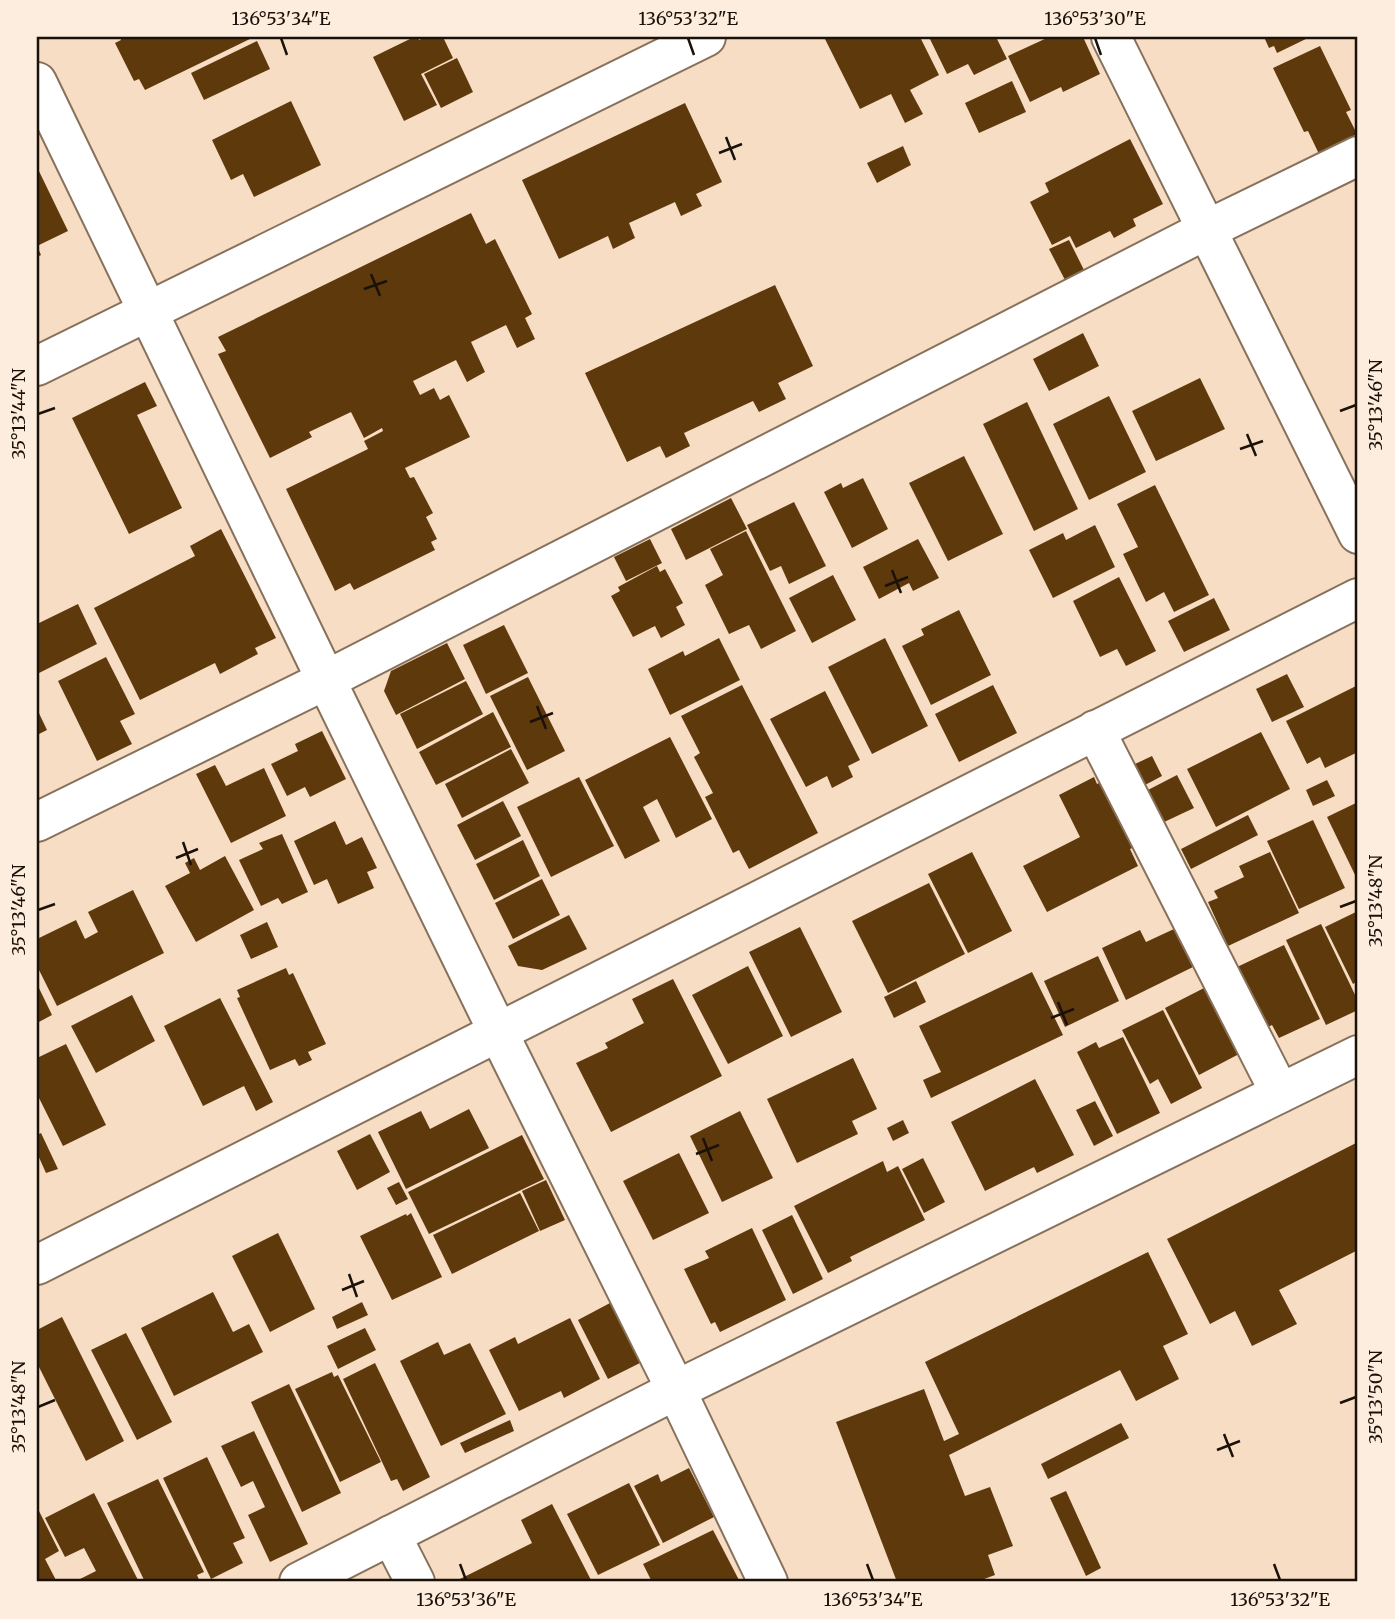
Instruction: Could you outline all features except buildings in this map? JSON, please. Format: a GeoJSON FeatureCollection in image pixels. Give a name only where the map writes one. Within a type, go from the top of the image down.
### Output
{"type":"FeatureCollection","features":[{"type":"Feature","properties":{"kind":"street"},"geometry":{"type":"LineString","coordinates":[[37,366],[706,37]]}},
{"type":"Feature","properties":{"kind":"street"},"geometry":{"type":"LineString","coordinates":[[1111,37],[1358,534]]}},
{"type":"Feature","properties":{"kind":"street"},"geometry":{"type":"LineString","coordinates":[[37,82],[326,680],[768,1582]]}},
{"type":"Feature","properties":{"kind":"street"},"geometry":{"type":"LineString","coordinates":[[37,822],[326,680],[1206,230],[1358,156]]}},
{"type":"Feature","properties":{"kind":"street"},"geometry":{"type":"LineString","coordinates":[[37,1265],[1358,598]]}},
{"type":"Feature","properties":{"kind":"street"},"geometry":{"type":"LineString","coordinates":[[1095,730],[1280,1093]]}},
{"type":"Feature","properties":{"kind":"street"},"geometry":{"type":"LineString","coordinates":[[299,1582],[676,1390],[1358,1055]]}},
{"type":"Feature","properties":{"kind":"street"},"geometry":{"type":"LineString","coordinates":[[391,1535],[415,1582]]}}]}
